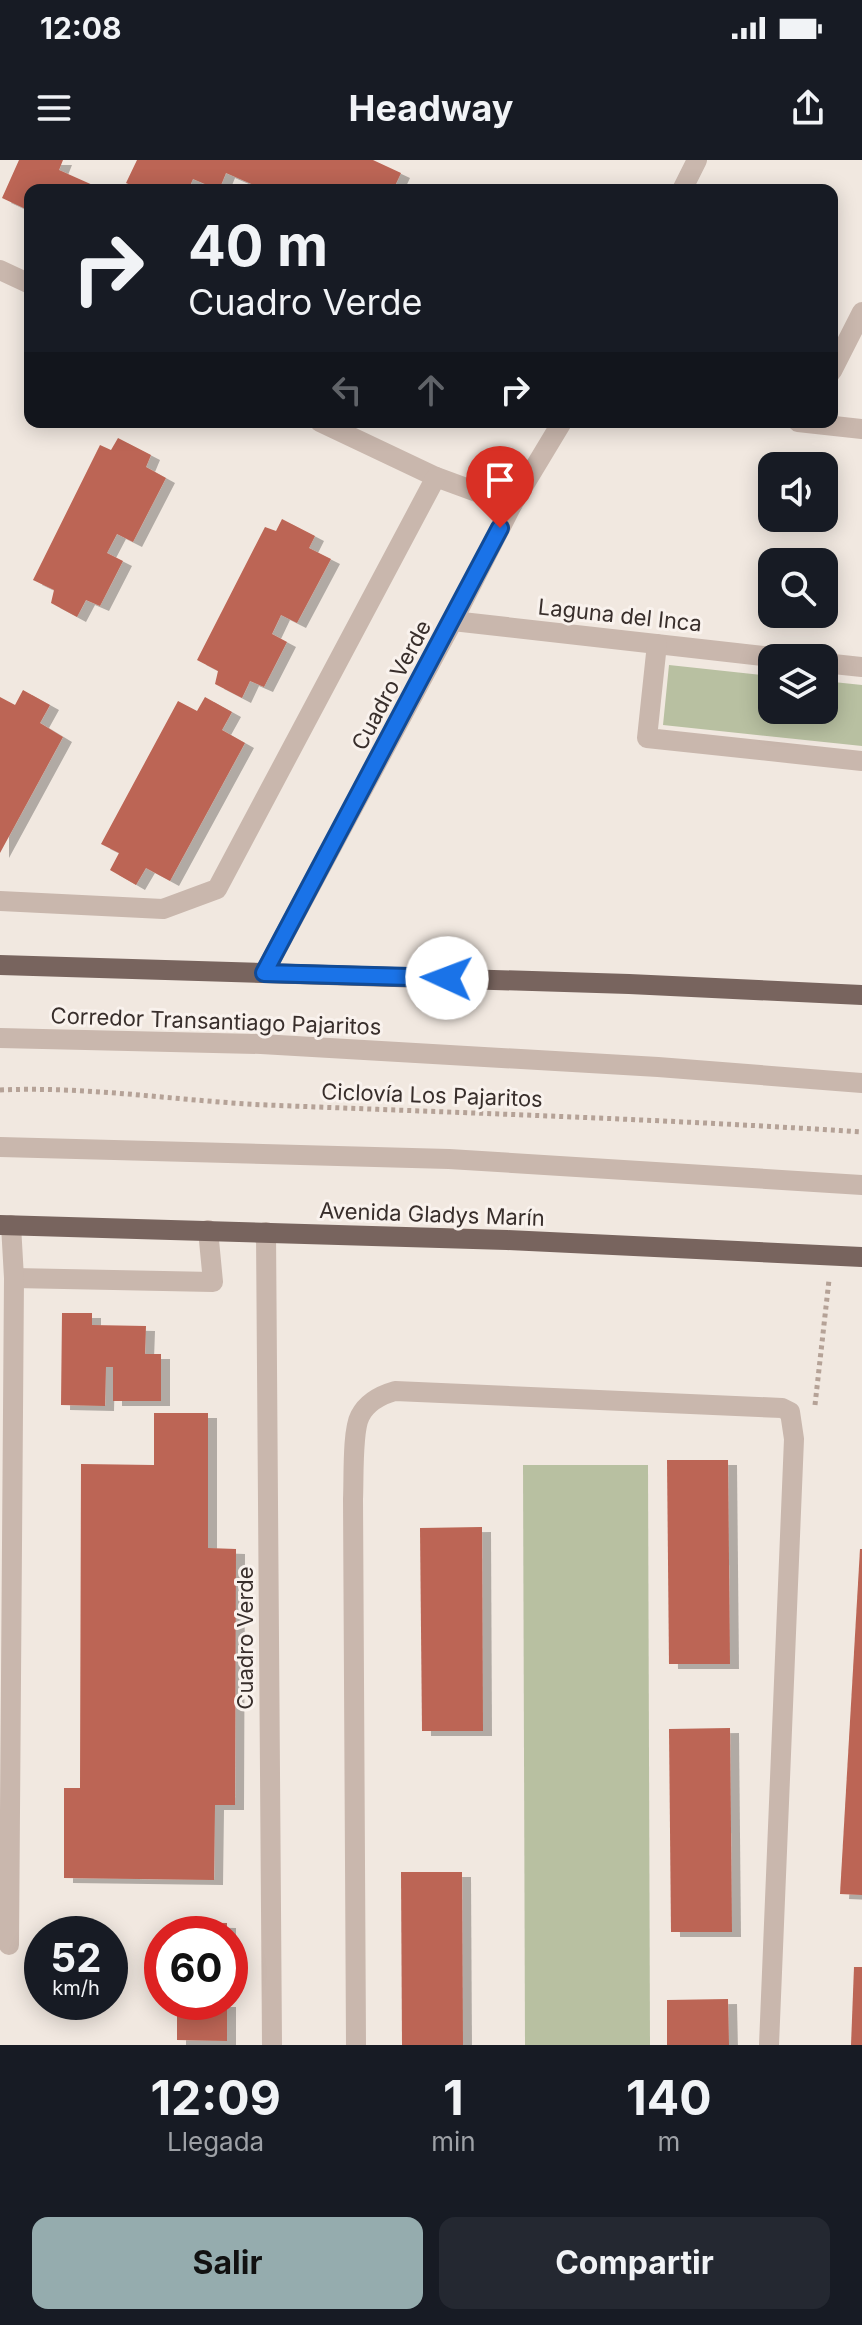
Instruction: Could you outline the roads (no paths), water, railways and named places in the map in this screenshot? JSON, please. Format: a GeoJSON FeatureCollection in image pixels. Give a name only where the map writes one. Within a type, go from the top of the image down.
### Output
{"type":"FeatureCollection","features":[{"type":"Feature","properties":{"kind":"main road"},"geometry":{"type":"LineString","coordinates":[[0,965],[629,984],[862,995]]}},
{"type":"Feature","properties":{"kind":"main road","name":"Avenida Gladys Marín"},"geometry":{"type":"LineString","coordinates":[[6,1225],[266,1232],[862,1257]]}},
{"type":"Feature","properties":{"kind":"street"},"geometry":{"type":"LineString","coordinates":[[685,184],[697,160]]}},
{"type":"Feature","properties":{"kind":"street"},"geometry":{"type":"LineString","coordinates":[[0,270],[24,281]]}},
{"type":"Feature","properties":{"kind":"street"},"geometry":{"type":"LineString","coordinates":[[838,359],[862,312]]}},
{"type":"Feature","properties":{"kind":"street"},"geometry":{"type":"LineString","coordinates":[[838,426],[862,429]]}},
{"type":"Feature","properties":{"kind":"street"},"geometry":{"type":"LineString","coordinates":[[333,428],[436,477],[512,505]]}},
{"type":"Feature","properties":{"kind":"street","name":"Cuadro Verde"},"geometry":{"type":"LineString","coordinates":[[264,973],[512,505],[558,428]]}},
{"type":"Feature","properties":{"kind":"street"},"geometry":{"type":"LineString","coordinates":[[0,901],[163,909],[217,889],[436,477]]}},
{"type":"Feature","properties":{"kind":"street","name":"Laguna del Inca"},"geometry":{"type":"LineString","coordinates":[[453,621],[758,655]]}},
{"type":"Feature","properties":{"kind":"street"},"geometry":{"type":"LineString","coordinates":[[657,644],[647,738],[862,761]]}},
{"type":"Feature","properties":{"kind":"street"},"geometry":{"type":"LineString","coordinates":[[838,664],[862,667]]}},
{"type":"Feature","properties":{"kind":"street","name":"Corredor Transantiago Pajaritos"},"geometry":{"type":"LineString","coordinates":[[0,1038],[261,1044],[643,1066],[862,1083]]}},
{"type":"Feature","properties":{"kind":"street"},"geometry":{"type":"LineString","coordinates":[[0,1147],[449,1159],[862,1185]]}},
{"type":"Feature","properties":{"kind":"street"},"geometry":{"type":"LineString","coordinates":[[6,1225],[14,1278],[9,1945]]}},
{"type":"Feature","properties":{"kind":"street"},"geometry":{"type":"LineString","coordinates":[[14,1278],[213,1282],[208,1230]]}},
{"type":"Feature","properties":{"kind":"street","name":"Cuadro Verde"},"geometry":{"type":"LineString","coordinates":[[266,1232],[272,2045]]}},
{"type":"Feature","properties":{"kind":"street"},"geometry":{"type":"LineString","coordinates":[[356,2045],[353,1499],[358,1419],[377,1397],[395,1391],[782,1408],[790,1412],[794,1439],[769,2045]]}}]}
